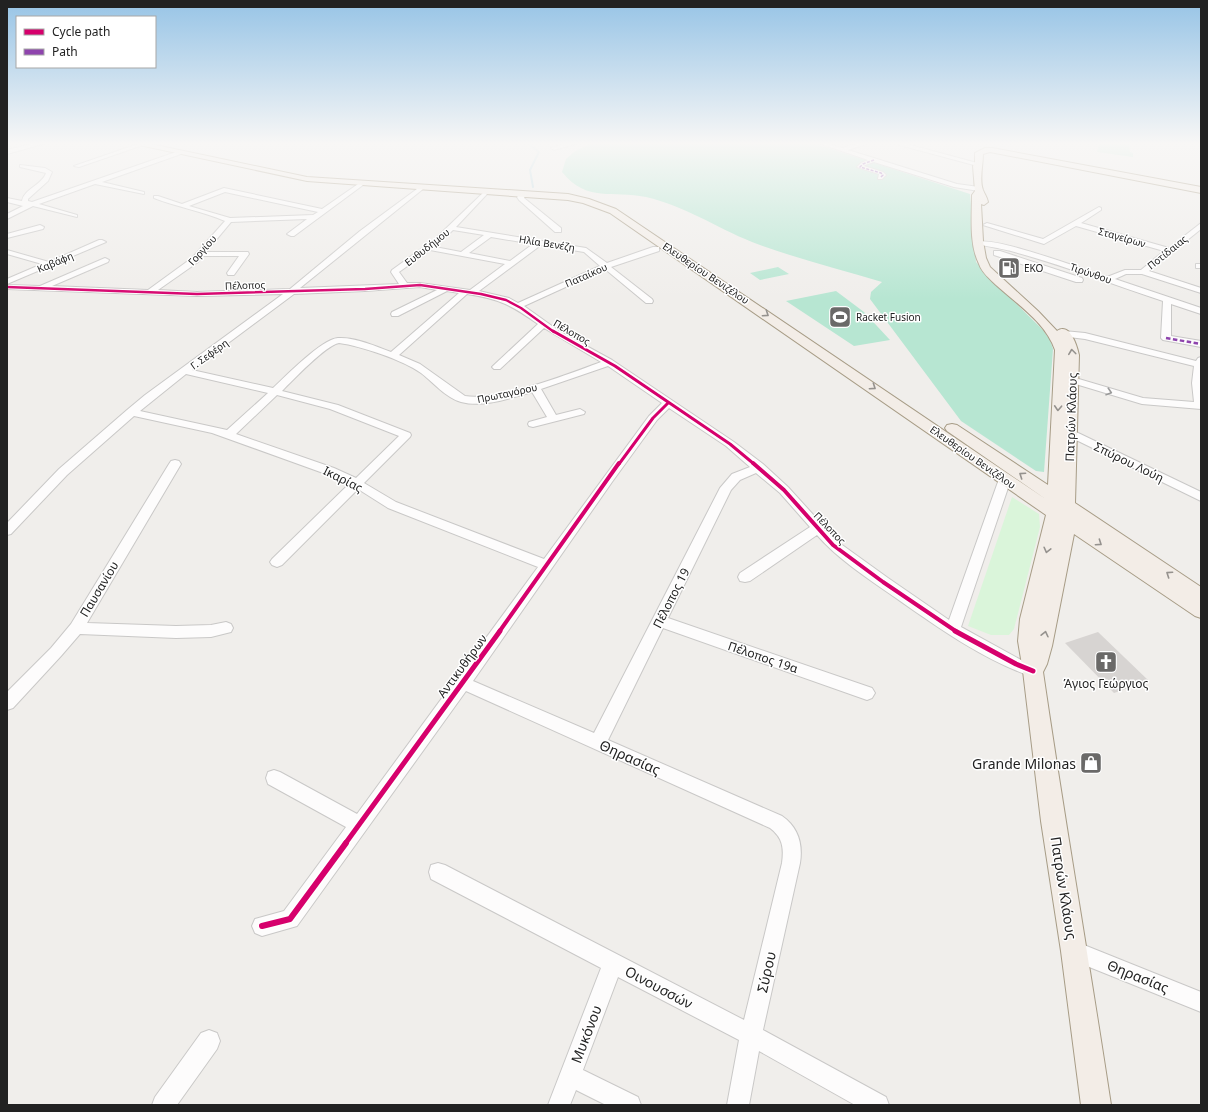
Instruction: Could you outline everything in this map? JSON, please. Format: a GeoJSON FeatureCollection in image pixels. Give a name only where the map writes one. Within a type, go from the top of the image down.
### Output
{"type":"FeatureCollection","features":[{"type":"Feature","properties":{"kind":"main road","name":"Ελευθερίου Βενιζέλου"},"geometry":{"type":"LineString","coordinates":[[536,195],[568,197],[586,201],[613,211],[624,217],[1005,479],[1061,509],[1201,596]]}},
{"type":"Feature","properties":{"kind":"main road","name":"Ελευθερίου Βενιζέλου"},"geometry":{"type":"LineString","coordinates":[[575,195],[591,197],[608,202],[633,214],[884,382]]}},
{"type":"Feature","properties":{"kind":"main road","name":"Πατρών Κλάους"},"geometry":{"type":"LineString","coordinates":[[976,195],[986,246],[997,271],[1064,334],[1071,343],[1072,380],[1064,431]]}},
{"type":"Feature","properties":{"kind":"main road","name":"Πατρών Κλάους"},"geometry":{"type":"LineString","coordinates":[[982,195],[987,225],[986,246],[983,263],[987,270],[1046,325],[1060,345],[1064,431],[1061,509],[1062,558],[1042,646],[1037,664],[1033,671],[1053,821],[1074,951],[1096,1105]]}},
{"type":"Feature","properties":{"kind":"main road","name":"Ελευθερίου Βενιζέλου"},"geometry":{"type":"LineString","coordinates":[[942,422],[1201,611]]}},
{"type":"Feature","properties":{"kind":"street"},"geometry":{"type":"LineString","coordinates":[[28,195],[25,198],[25,202],[75,216]]}},
{"type":"Feature","properties":{"kind":"street"},"geometry":{"type":"LineString","coordinates":[[7,217],[31,204],[57,195]]}},
{"type":"Feature","properties":{"kind":"street"},"geometry":{"type":"LineString","coordinates":[[183,206],[211,195]]}},
{"type":"Feature","properties":{"kind":"street"},"geometry":{"type":"LineString","coordinates":[[247,195],[323,211]]}},
{"type":"Feature","properties":{"kind":"street"},"geometry":{"type":"LineString","coordinates":[[291,234],[346,195]]}},
{"type":"Feature","properties":{"kind":"street","name":"Γ. Σεφέρη"},"geometry":{"type":"LineString","coordinates":[[7,531],[63,472],[156,391],[293,291],[412,195]]}},
{"type":"Feature","properties":{"kind":"street","name":"Ευθυδήμου"},"geometry":{"type":"LineString","coordinates":[[404,285],[395,272],[429,248],[452,228],[483,195]]}},
{"type":"Feature","properties":{"kind":"street"},"geometry":{"type":"LineString","coordinates":[[522,195],[520,197],[521,199],[558,230]]}},
{"type":"Feature","properties":{"kind":"street"},"geometry":{"type":"LineString","coordinates":[[156,197],[228,220],[314,217]]}},
{"type":"Feature","properties":{"kind":"street"},"geometry":{"type":"LineString","coordinates":[[7,200],[18,204],[31,204]]}},
{"type":"Feature","properties":{"kind":"street","name":"Σταγείρων"},"geometry":{"type":"LineString","coordinates":[[987,225],[1044,242],[1099,209]]}},
{"type":"Feature","properties":{"kind":"street","name":"Γοργίου"},"geometry":{"type":"LineString","coordinates":[[149,293],[184,269],[201,254],[228,220]]}},
{"type":"Feature","properties":{"kind":"street","name":"Σταγείρων"},"geometry":{"type":"LineString","coordinates":[[1075,224],[1170,250]]}},
{"type":"Feature","properties":{"kind":"street","name":"Ποτίδαιας"},"geometry":{"type":"LineString","coordinates":[[1109,279],[1123,272],[1143,272],[1201,225]]}},
{"type":"Feature","properties":{"kind":"street"},"geometry":{"type":"LineString","coordinates":[[7,236],[40,227]]}},
{"type":"Feature","properties":{"kind":"street","name":"Ηλία Βενέζη"},"geometry":{"type":"LineString","coordinates":[[452,228],[586,250],[649,301]]}},
{"type":"Feature","properties":{"kind":"street"},"geometry":{"type":"LineString","coordinates":[[463,254],[490,234]]}},
{"type":"Feature","properties":{"kind":"street","name":"Καβάφη"},"geometry":{"type":"LineString","coordinates":[[7,282],[102,242]]}},
{"type":"Feature","properties":{"kind":"street"},"geometry":{"type":"LineString","coordinates":[[392,356],[470,292],[540,242]]}},
{"type":"Feature","properties":{"kind":"street"},"geometry":{"type":"LineString","coordinates":[[986,246],[1079,280]]}},
{"type":"Feature","properties":{"kind":"street","name":"Τιρύνθου"},"geometry":{"type":"LineString","coordinates":[[986,246],[1037,256],[1201,311]]}},
{"type":"Feature","properties":{"kind":"street"},"geometry":{"type":"LineString","coordinates":[[429,248],[511,263]]}},
{"type":"Feature","properties":{"kind":"street","name":"Παταίκου"},"geometry":{"type":"LineString","coordinates":[[518,306],[606,266],[656,249]]}},
{"type":"Feature","properties":{"kind":"street"},"geometry":{"type":"LineString","coordinates":[[7,252],[49,264]]}},
{"type":"Feature","properties":{"kind":"street"},"geometry":{"type":"LineString","coordinates":[[201,254],[244,254],[231,273]]}},
{"type":"Feature","properties":{"kind":"street"},"geometry":{"type":"LineString","coordinates":[[39,289],[105,260]]}},
{"type":"Feature","properties":{"kind":"street"},"geometry":{"type":"LineString","coordinates":[[1143,272],[1201,291]]}},
{"type":"Feature","properties":{"kind":"street","name":"Πέλοπος"},"geometry":{"type":"LineString","coordinates":[[7,287],[203,294],[366,289],[420,285],[448,288],[501,298],[518,306],[544,324],[609,362],[730,444],[759,467],[792,498],[833,545],[850,558],[953,630],[1016,664],[1033,671]]}},
{"type":"Feature","properties":{"kind":"street"},"geometry":{"type":"LineString","coordinates":[[395,314],[448,288]]}},
{"type":"Feature","properties":{"kind":"street"},"geometry":{"type":"LineString","coordinates":[[1167,300],[1166,338],[1201,344]]}},
{"type":"Feature","properties":{"kind":"street"},"geometry":{"type":"LineString","coordinates":[[497,367],[544,324]]}},
{"type":"Feature","properties":{"kind":"street"},"geometry":{"type":"LineString","coordinates":[[1064,334],[1085,336],[1200,363],[1197,396],[1201,406],[1142,401],[1072,380]]}},
{"type":"Feature","properties":{"kind":"street","name":"Πρωταγόρου"},"geometry":{"type":"LineString","coordinates":[[276,392],[321,350],[334,341],[351,343],[392,356],[419,367],[457,396],[466,400],[494,397],[535,388],[572,377],[609,362]]}},
{"type":"Feature","properties":{"kind":"street"},"geometry":{"type":"LineString","coordinates":[[185,371],[334,407],[406,435],[277,562]]}},
{"type":"Feature","properties":{"kind":"street"},"geometry":{"type":"LineString","coordinates":[[535,388],[552,418]]}},
{"type":"Feature","properties":{"kind":"street"},"geometry":{"type":"LineString","coordinates":[[228,435],[276,392]]}},
{"type":"Feature","properties":{"kind":"street","name":"Αντικυθήρων"},"geometry":{"type":"LineString","coordinates":[[262,926],[290,919],[463,683],[653,418],[668,403]]}},
{"type":"Feature","properties":{"kind":"street","name":"Ικαρίας"},"geometry":{"type":"LineString","coordinates":[[131,412],[208,428],[330,471],[356,483],[392,505],[547,566]]}},
{"type":"Feature","properties":{"kind":"street"},"geometry":{"type":"LineString","coordinates":[[533,424],[580,412]]}},
{"type":"Feature","properties":{"kind":"street","name":"Σπύρου Λούη"},"geometry":{"type":"LineString","coordinates":[[1064,431],[1201,497]]}},
{"type":"Feature","properties":{"kind":"street","name":"Παυσανίου"},"geometry":{"type":"LineString","coordinates":[[7,703],[56,652],[76,628],[176,464]]}},
{"type":"Feature","properties":{"kind":"street","name":"Πέλοπος 19"},"geometry":{"type":"LineString","coordinates":[[598,743],[729,484],[736,477],[759,467]]}},
{"type":"Feature","properties":{"kind":"street"},"geometry":{"type":"LineString","coordinates":[[953,630],[1005,479]]}},
{"type":"Feature","properties":{"kind":"street"},"geometry":{"type":"LineString","coordinates":[[745,577],[818,528]]}},
{"type":"Feature","properties":{"kind":"street","name":"Πέλοπος 19α"},"geometry":{"type":"LineString","coordinates":[[659,621],[867,693]]}},
{"type":"Feature","properties":{"kind":"street"},"geometry":{"type":"LineString","coordinates":[[76,628],[176,632],[204,631],[226,628]]}},
{"type":"Feature","properties":{"kind":"street","name":"Θηρασίας"},"geometry":{"type":"LineString","coordinates":[[463,683],[776,822],[787,830],[791,840]]}},
{"type":"Feature","properties":{"kind":"street"},"geometry":{"type":"LineString","coordinates":[[274,778],[360,825]]}},
{"type":"Feature","properties":{"kind":"street","name":"Σύρου"},"geometry":{"type":"LineString","coordinates":[[738,1105],[751,1035],[791,864],[793,850],[791,840]]}},
{"type":"Feature","properties":{"kind":"street","name":"Οινουσσών"},"geometry":{"type":"LineString","coordinates":[[438,872],[751,1035],[878,1105]]}},
{"type":"Feature","properties":{"kind":"street","name":"Θηρασίας"},"geometry":{"type":"LineString","coordinates":[[1074,951],[1201,1002]]}},
{"type":"Feature","properties":{"kind":"street","name":"Μυκόνου"},"geometry":{"type":"LineString","coordinates":[[559,1105],[613,963]]}},
{"type":"Feature","properties":{"kind":"street"},"geometry":{"type":"LineString","coordinates":[[163,1105],[209,1041]]}},
{"type":"Feature","properties":{"kind":"street"},"geometry":{"type":"LineString","coordinates":[[570,1075],[630,1105]]}},
{"type":"Feature","properties":{"kind":"green space"},"geometry":{"type":"Polygon","coordinates":[[[630,195],[970,195],[976,262],[989,277],[1043,330],[1050,340],[1053,349],[1044,472],[1036,471],[961,421],[870,299],[871,292],[882,282],[768,248],[738,236],[687,211],[660,201],[630,195]]]}},
{"type":"Feature","properties":{"kind":"green space"},"geometry":{"type":"Polygon","coordinates":[[[778,267],[789,274],[760,280],[750,273],[778,267]]]}},
{"type":"Feature","properties":{"kind":"green space","name":"Racket Fusion"},"geometry":{"type":"Polygon","coordinates":[[[836,291],[864,312],[890,340],[854,346],[786,301],[836,291]]]}},
{"type":"Feature","properties":{"kind":"green space"},"geometry":{"type":"Polygon","coordinates":[[[1012,497],[1039,514],[1040,527],[1014,629],[1009,635],[991,635],[968,626],[1012,497]]]}},
{"type":"Feature","properties":{"kind":"building","name":"Άγιος Γεώργιος"},"geometry":{"type":"Polygon","coordinates":[[[1098,632],[1149,681],[1114,693],[1065,643],[1098,632]]]}},
{"type":"Feature","properties":{"kind":"marked path"},"geometry":{"type":"LineString","coordinates":[[1166,338],[1201,344]]}},
{"type":"Feature","properties":{"kind":"cycle path"},"geometry":{"type":"LineString","coordinates":[[7,287],[197,294],[365,289],[420,285],[481,294],[506,300],[521,308],[556,333],[615,366],[730,444],[784,490],[833,545],[883,582],[953,630],[1016,664],[1033,671]]}},
{"type":"Feature","properties":{"kind":"cycle path"},"geometry":{"type":"LineString","coordinates":[[262,926],[290,919],[463,683],[608,479],[653,418],[668,403]]}},
{"type":"Feature","properties":{"kind":"place","name":"EKO"},"geometry":{"type":"Point","coordinates":[1009,268]}},
{"type":"Feature","properties":{"kind":"place","name":"Racket Fusion"},"geometry":{"type":"Point","coordinates":[840,317]}},
{"type":"Feature","properties":{"kind":"place","name":"Άγιος Γεώργιος"},"geometry":{"type":"Point","coordinates":[1106,662]}},
{"type":"Feature","properties":{"kind":"place","name":"Grande Milonas"},"geometry":{"type":"Point","coordinates":[1091,763]}}]}
